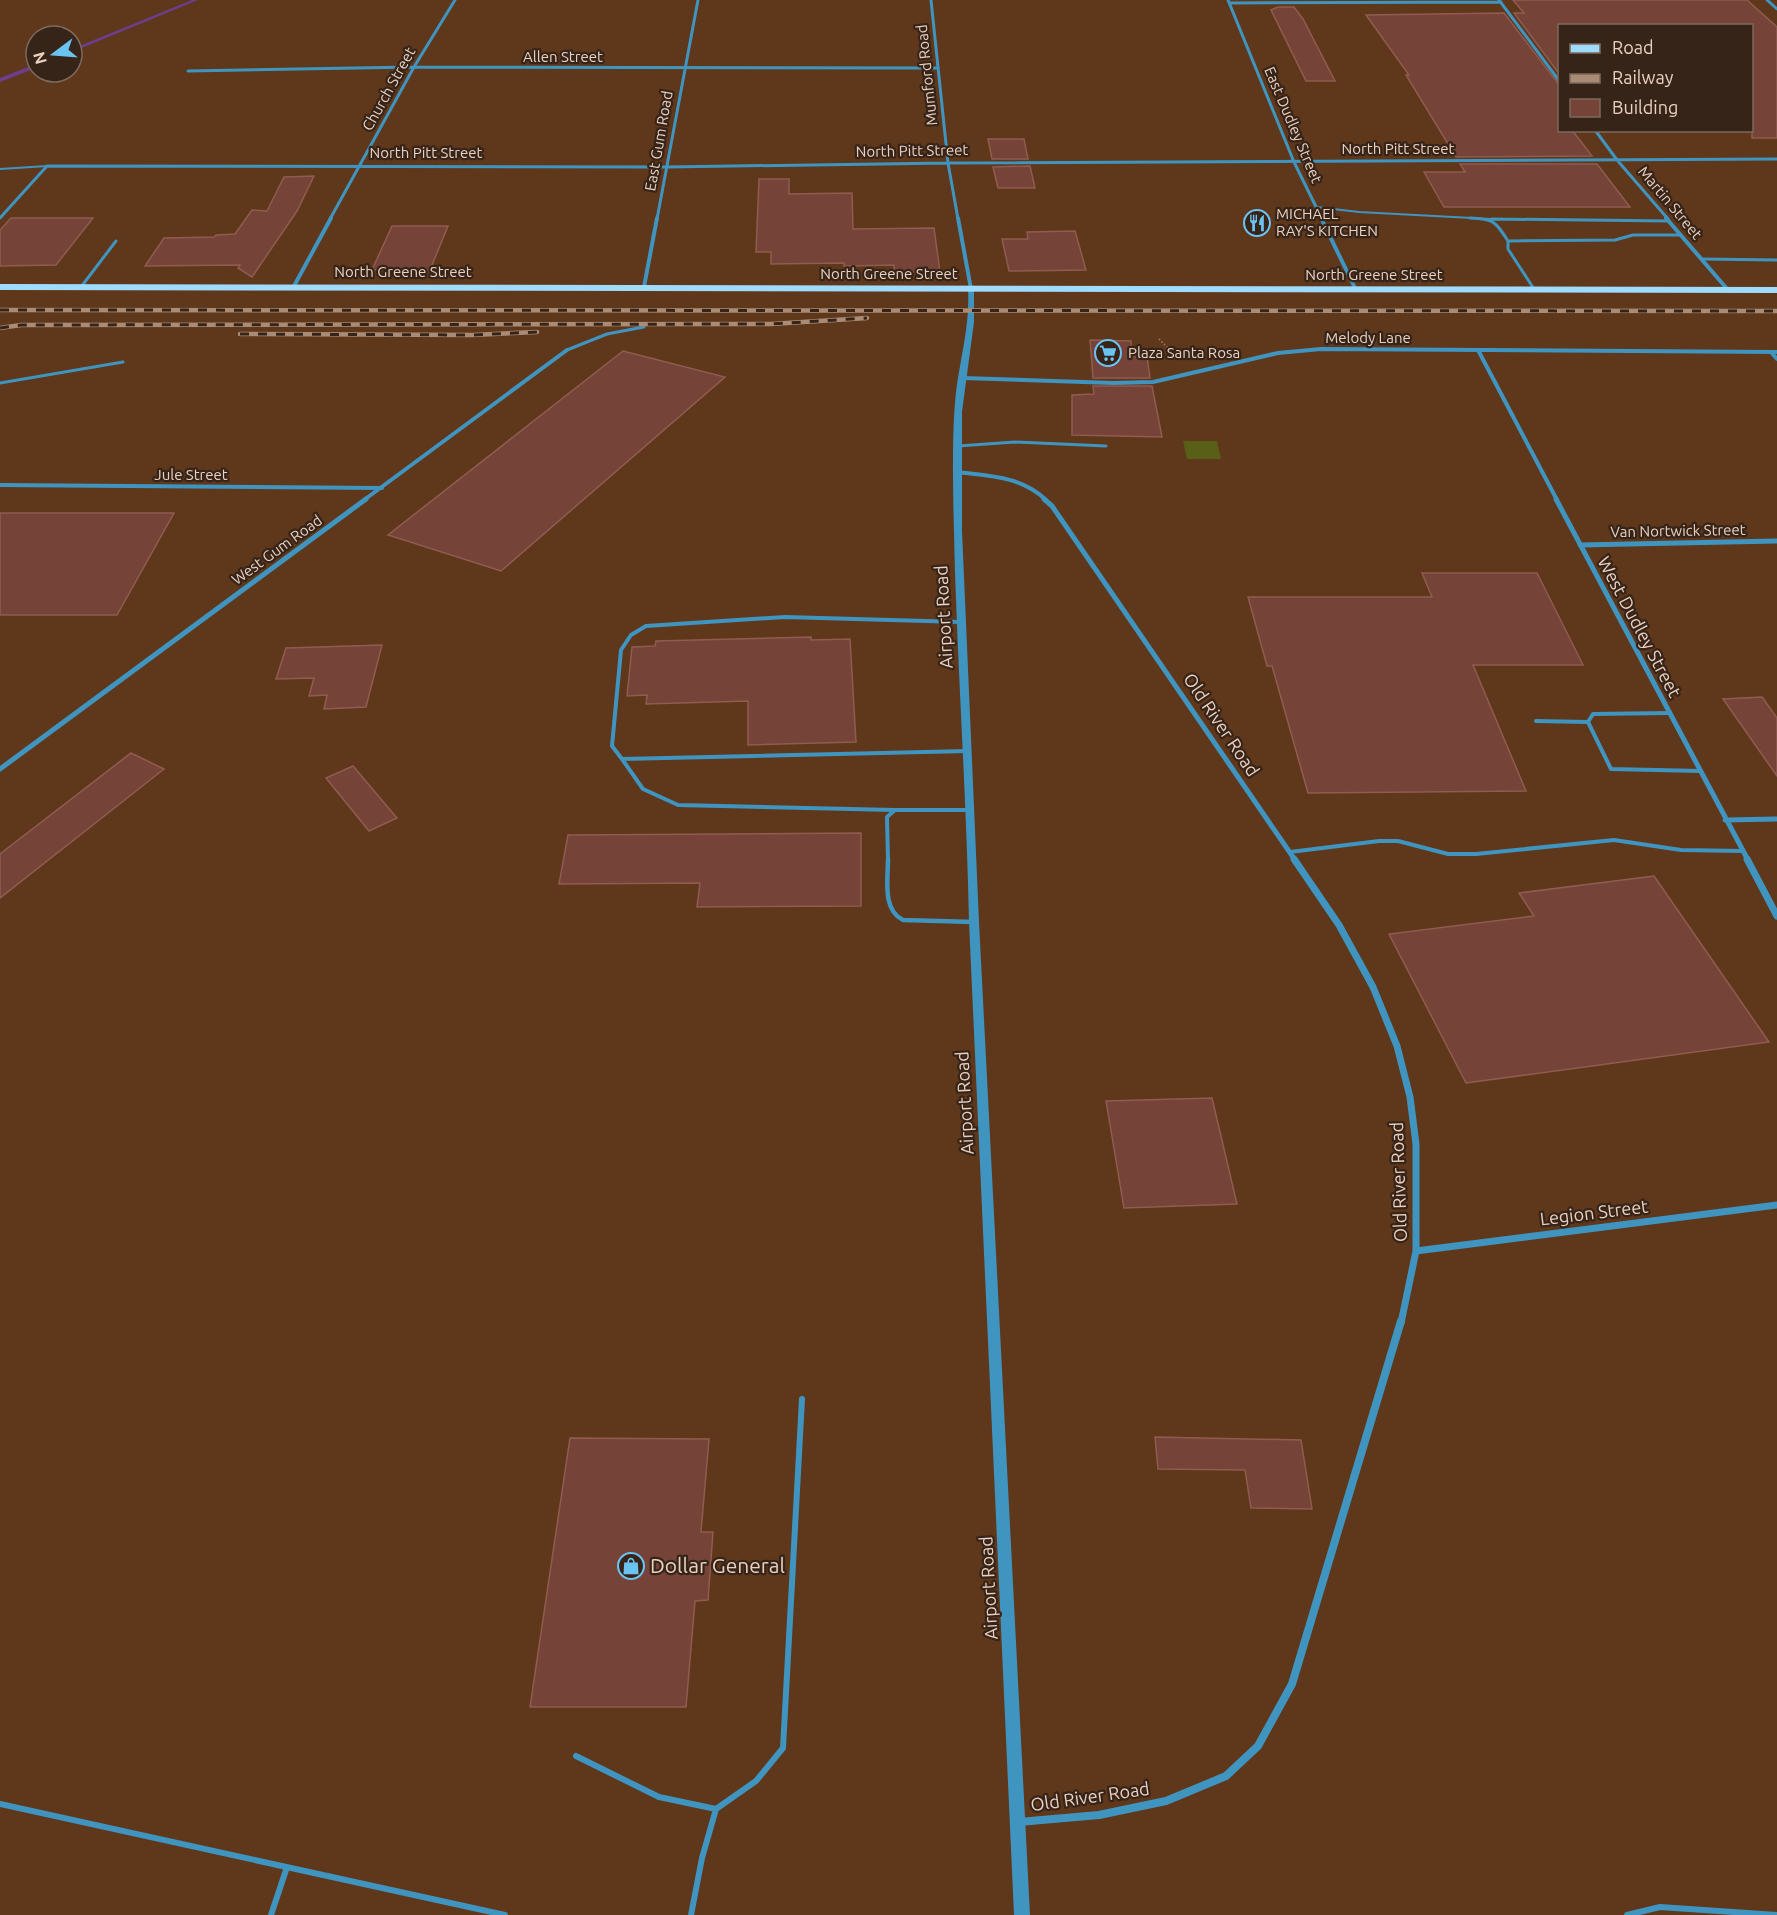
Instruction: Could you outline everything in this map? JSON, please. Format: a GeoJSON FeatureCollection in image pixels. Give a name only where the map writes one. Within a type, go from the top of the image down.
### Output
{"type":"FeatureCollection","features":[{"type":"Feature","properties":{"kind":"main road","name":"North Greene Street"},"geometry":{"type":"LineString","coordinates":[[0,288],[294,286],[1777,290]]}},
{"type":"Feature","properties":{"kind":"street","name":"Church Street"},"geometry":{"type":"LineString","coordinates":[[294,286],[414,66],[455,0]]}},
{"type":"Feature","properties":{"kind":"street","name":"East Gum Road"},"geometry":{"type":"LineString","coordinates":[[644,287],[698,0]]}},
{"type":"Feature","properties":{"kind":"street","name":"Mumford Road"},"geometry":{"type":"LineString","coordinates":[[931,0],[948,163],[971,289]]}},
{"type":"Feature","properties":{"kind":"street"},"geometry":{"type":"LineString","coordinates":[[1767,0],[1777,9]]}},
{"type":"Feature","properties":{"kind":"street"},"geometry":{"type":"LineString","coordinates":[[1229,1],[1500,1],[1558,79]]}},
{"type":"Feature","properties":{"kind":"street","name":"East Dudley Street"},"geometry":{"type":"LineString","coordinates":[[1229,1],[1294,162],[1356,290]]}},
{"type":"Feature","properties":{"kind":"street","name":"Allen Street"},"geometry":{"type":"LineString","coordinates":[[188,71],[414,66],[684,69],[937,68]]}},
{"type":"Feature","properties":{"kind":"street","name":"Martin Street"},"geometry":{"type":"LineString","coordinates":[[1596,132],[1617,160],[1728,290]]}},
{"type":"Feature","properties":{"kind":"street","name":"North Pitt Street"},"geometry":{"type":"LineString","coordinates":[[47,165],[667,167],[948,163],[1777,159]]}},
{"type":"Feature","properties":{"kind":"street"},"geometry":{"type":"LineString","coordinates":[[0,218],[47,165]]}},
{"type":"Feature","properties":{"kind":"street","name":"Airport Road"},"geometry":{"type":"LineString","coordinates":[[971,289],[973,309],[962,378],[957,472],[961,622],[973,810],[974,922],[1022,1915]]}},
{"type":"Feature","properties":{"kind":"street","name":"West Gum Road"},"geometry":{"type":"LineString","coordinates":[[0,769],[567,350]]}},
{"type":"Feature","properties":{"kind":"street","name":"Melody Lane"},"geometry":{"type":"LineString","coordinates":[[962,378],[1130,383],[1161,380],[1297,350],[1777,351]]}},
{"type":"Feature","properties":{"kind":"street","name":"West Dudley Street"},"geometry":{"type":"LineString","coordinates":[[1478,350],[1777,916]]}},
{"type":"Feature","properties":{"kind":"street"},"geometry":{"type":"LineString","coordinates":[[1771,352],[1777,359]]}},
{"type":"Feature","properties":{"kind":"street","name":"Old River Road"},"geometry":{"type":"LineString","coordinates":[[957,472],[1019,481],[1037,490],[1052,506],[1290,852],[1350,945],[1373,987],[1397,1046],[1410,1097],[1416,1144],[1416,1251],[1399,1330],[1292,1684],[1258,1746],[1226,1776],[1166,1801],[1099,1815],[1019,1822]]}},
{"type":"Feature","properties":{"kind":"street","name":"Jule Street"},"geometry":{"type":"LineString","coordinates":[[0,485],[382,488]]}},
{"type":"Feature","properties":{"kind":"street","name":"Van Nortwick Street"},"geometry":{"type":"LineString","coordinates":[[1580,545],[1777,541]]}},
{"type":"Feature","properties":{"kind":"street"},"geometry":{"type":"LineString","coordinates":[[1725,820],[1777,819]]}},
{"type":"Feature","properties":{"kind":"street","name":"Legion Street"},"geometry":{"type":"LineString","coordinates":[[1416,1251],[1777,1205]]}},
{"type":"Feature","properties":{"kind":"lane"},"geometry":{"type":"LineString","coordinates":[[0,169],[47,165]]}},
{"type":"Feature","properties":{"kind":"lane"},"geometry":{"type":"LineString","coordinates":[[1316,207],[1359,212],[1490,219],[1669,221]]}},
{"type":"Feature","properties":{"kind":"lane"},"geometry":{"type":"LineString","coordinates":[[1490,219],[1497,224],[1508,241],[1508,249],[1534,289]]}},
{"type":"Feature","properties":{"kind":"lane"},"geometry":{"type":"LineString","coordinates":[[1508,241],[1615,240],[1633,235],[1681,235]]}},
{"type":"Feature","properties":{"kind":"lane"},"geometry":{"type":"LineString","coordinates":[[81,287],[116,241]]}},
{"type":"Feature","properties":{"kind":"lane"},"geometry":{"type":"LineString","coordinates":[[1702,260],[1777,260]]}},
{"type":"Feature","properties":{"kind":"lane"},"geometry":{"type":"LineString","coordinates":[[567,350],[607,334],[644,327]]}},
{"type":"Feature","properties":{"kind":"lane"},"geometry":{"type":"LineString","coordinates":[[0,382],[123,362]]}},
{"type":"Feature","properties":{"kind":"lane"},"geometry":{"type":"LineString","coordinates":[[958,446],[1015,442],[1106,446]]}},
{"type":"Feature","properties":{"kind":"lane"},"geometry":{"type":"LineString","coordinates":[[961,622],[785,617],[646,626],[631,635],[621,650],[612,747],[643,789],[678,806],[973,810]]}},
{"type":"Feature","properties":{"kind":"lane"},"geometry":{"type":"LineString","coordinates":[[1588,722],[1593,714],[1669,713]]}},
{"type":"Feature","properties":{"kind":"lane"},"geometry":{"type":"LineString","coordinates":[[1536,721],[1588,722]]}},
{"type":"Feature","properties":{"kind":"lane"},"geometry":{"type":"LineString","coordinates":[[1588,722],[1611,769],[1700,771]]}},
{"type":"Feature","properties":{"kind":"lane"},"geometry":{"type":"LineString","coordinates":[[622,759],[970,751]]}},
{"type":"Feature","properties":{"kind":"lane"},"geometry":{"type":"LineString","coordinates":[[895,810],[887,817],[889,905],[895,916],[903,920],[974,922]]}},
{"type":"Feature","properties":{"kind":"lane"},"geometry":{"type":"LineString","coordinates":[[1290,852],[1379,841],[1398,841],[1448,854],[1476,854],[1614,840],[1681,850],[1742,851]]}},
{"type":"Feature","properties":{"kind":"lane"},"geometry":{"type":"LineString","coordinates":[[691,1915],[702,1858],[716,1809],[756,1781],[783,1748],[801,1399]]}},
{"type":"Feature","properties":{"kind":"lane"},"geometry":{"type":"LineString","coordinates":[[576,1756],[659,1797],[716,1809]]}},
{"type":"Feature","properties":{"kind":"lane"},"geometry":{"type":"LineString","coordinates":[[0,1804],[505,1915]]}},
{"type":"Feature","properties":{"kind":"lane"},"geometry":{"type":"LineString","coordinates":[[271,1915],[287,1868]]}},
{"type":"Feature","properties":{"kind":"lane"},"geometry":{"type":"LineString","coordinates":[[1627,1915],[1660,1907],[1777,1915]]}},
{"type":"Feature","properties":{"kind":"green space"},"geometry":{"type":"Polygon","coordinates":[[[1183,441],[1217,441],[1221,459],[1187,459],[1183,441]]]}},
{"type":"Feature","properties":{"kind":"building"},"geometry":{"type":"Polygon","coordinates":[[[1513,0],[1747,0],[1777,27],[1777,138],[1752,138],[1753,24],[1558,24],[1558,72],[1514,13],[1524,13],[1513,0]]]}},
{"type":"Feature","properties":{"kind":"building"},"geometry":{"type":"Polygon","coordinates":[[[1278,7],[1294,7],[1303,19],[1335,81],[1306,81],[1271,10],[1278,7]]]}},
{"type":"Feature","properties":{"kind":"building"},"geometry":{"type":"Polygon","coordinates":[[[1504,13],[1558,83],[1558,132],[1574,132],[1592,156],[1456,157],[1406,75],[1409,75],[1366,15],[1504,13]]]}},
{"type":"Feature","properties":{"kind":"building"},"geometry":{"type":"Polygon","coordinates":[[[988,139],[1024,139],[1028,159],[992,159],[988,139]]]}},
{"type":"Feature","properties":{"kind":"building"},"geometry":{"type":"Polygon","coordinates":[[[1460,164],[1597,164],[1630,207],[1444,207],[1424,172],[1465,172],[1460,164]]]}},
{"type":"Feature","properties":{"kind":"building"},"geometry":{"type":"Polygon","coordinates":[[[1030,166],[1035,188],[998,188],[993,167],[1030,166]]]}},
{"type":"Feature","properties":{"kind":"building"},"geometry":{"type":"Polygon","coordinates":[[[314,176],[297,211],[252,277],[238,268],[240,265],[145,266],[164,238],[214,237],[235,234],[252,210],[267,211],[284,177],[314,176]]]}},
{"type":"Feature","properties":{"kind":"building"},"geometry":{"type":"Polygon","coordinates":[[[759,179],[789,179],[789,194],[852,193],[853,229],[934,228],[940,272],[894,272],[894,265],[771,264],[771,252],[756,252],[759,179]]]}},
{"type":"Feature","properties":{"kind":"building"},"geometry":{"type":"Polygon","coordinates":[[[11,218],[93,218],[56,265],[0,266],[0,230],[11,218]]]}},
{"type":"Feature","properties":{"kind":"building"},"geometry":{"type":"Polygon","coordinates":[[[392,226],[448,226],[430,270],[372,270],[392,226]]]}},
{"type":"Feature","properties":{"kind":"building"},"geometry":{"type":"Polygon","coordinates":[[[1075,231],[1086,270],[1009,271],[1002,239],[1028,239],[1027,232],[1075,231]]]}},
{"type":"Feature","properties":{"kind":"building"},"geometry":{"type":"Polygon","coordinates":[[[1090,340],[1131,341],[1132,356],[1147,356],[1150,378],[1093,378],[1090,340]]]}},
{"type":"Feature","properties":{"kind":"building"},"geometry":{"type":"Polygon","coordinates":[[[623,351],[725,377],[501,571],[388,535],[623,351]]]}},
{"type":"Feature","properties":{"kind":"building"},"geometry":{"type":"Polygon","coordinates":[[[1093,386],[1152,386],[1162,437],[1072,435],[1072,395],[1094,394],[1093,386]]]}},
{"type":"Feature","properties":{"kind":"building"},"geometry":{"type":"Polygon","coordinates":[[[0,513],[174,513],[117,615],[0,615],[0,513]]]}},
{"type":"Feature","properties":{"kind":"building"},"geometry":{"type":"Polygon","coordinates":[[[1422,573],[1537,573],[1583,665],[1473,665],[1526,791],[1308,793],[1272,666],[1267,666],[1248,597],[1432,597],[1422,573]]]}},
{"type":"Feature","properties":{"kind":"building"},"geometry":{"type":"Polygon","coordinates":[[[811,637],[811,640],[850,639],[856,742],[748,745],[748,701],[646,704],[647,695],[627,696],[632,647],[655,646],[656,641],[811,637]]]}},
{"type":"Feature","properties":{"kind":"building"},"geometry":{"type":"Polygon","coordinates":[[[382,645],[366,707],[324,709],[327,695],[309,696],[314,678],[276,679],[286,648],[382,645]]]}},
{"type":"Feature","properties":{"kind":"building"},"geometry":{"type":"Polygon","coordinates":[[[1762,697],[1777,718],[1777,776],[1723,699],[1762,697]]]}},
{"type":"Feature","properties":{"kind":"building"},"geometry":{"type":"Polygon","coordinates":[[[131,753],[164,769],[0,898],[0,854],[131,753]]]}},
{"type":"Feature","properties":{"kind":"building"},"geometry":{"type":"Polygon","coordinates":[[[353,766],[397,818],[369,831],[326,778],[353,766]]]}},
{"type":"Feature","properties":{"kind":"building"},"geometry":{"type":"Polygon","coordinates":[[[861,833],[861,906],[697,907],[700,883],[559,884],[568,835],[861,833]]]}},
{"type":"Feature","properties":{"kind":"building"},"geometry":{"type":"Polygon","coordinates":[[[1654,876],[1769,1042],[1466,1083],[1389,934],[1534,916],[1519,893],[1654,876]]]}},
{"type":"Feature","properties":{"kind":"building"},"geometry":{"type":"Polygon","coordinates":[[[1212,1098],[1237,1204],[1124,1208],[1106,1101],[1212,1098]]]}},
{"type":"Feature","properties":{"kind":"building"},"geometry":{"type":"Polygon","coordinates":[[[1155,1437],[1301,1440],[1312,1509],[1251,1508],[1245,1470],[1158,1469],[1155,1437]]]}},
{"type":"Feature","properties":{"kind":"building","name":"Dollar General"},"geometry":{"type":"Polygon","coordinates":[[[570,1438],[709,1439],[701,1532],[713,1532],[708,1600],[695,1601],[686,1707],[530,1707],[570,1438]]]}},
{"type":"Feature","properties":{"kind":"waterway"},"geometry":{"type":"LineString","coordinates":[[84,46],[196,0]]}},
{"type":"Feature","properties":{"kind":"waterway"},"geometry":{"type":"LineString","coordinates":[[0,80],[24,71]]}},
{"type":"Feature","properties":{"kind":"railway"},"geometry":{"type":"LineString","coordinates":[[0,310],[1777,311]]}},
{"type":"Feature","properties":{"kind":"railway"},"geometry":{"type":"LineString","coordinates":[[0,328],[21,325],[771,324],[867,318]]}},
{"type":"Feature","properties":{"kind":"railway"},"geometry":{"type":"LineString","coordinates":[[240,334],[473,335],[537,332]]}},
{"type":"Feature","properties":{"kind":"place","name":"MICHAEL RAY'S KITCHEN"},"geometry":{"type":"Point","coordinates":[1257,223]}},
{"type":"Feature","properties":{"kind":"place","name":"Plaza Santa Rosa"},"geometry":{"type":"Point","coordinates":[1108,353]}},
{"type":"Feature","properties":{"kind":"place","name":"Dollar General"},"geometry":{"type":"Point","coordinates":[631,1566]}}]}
